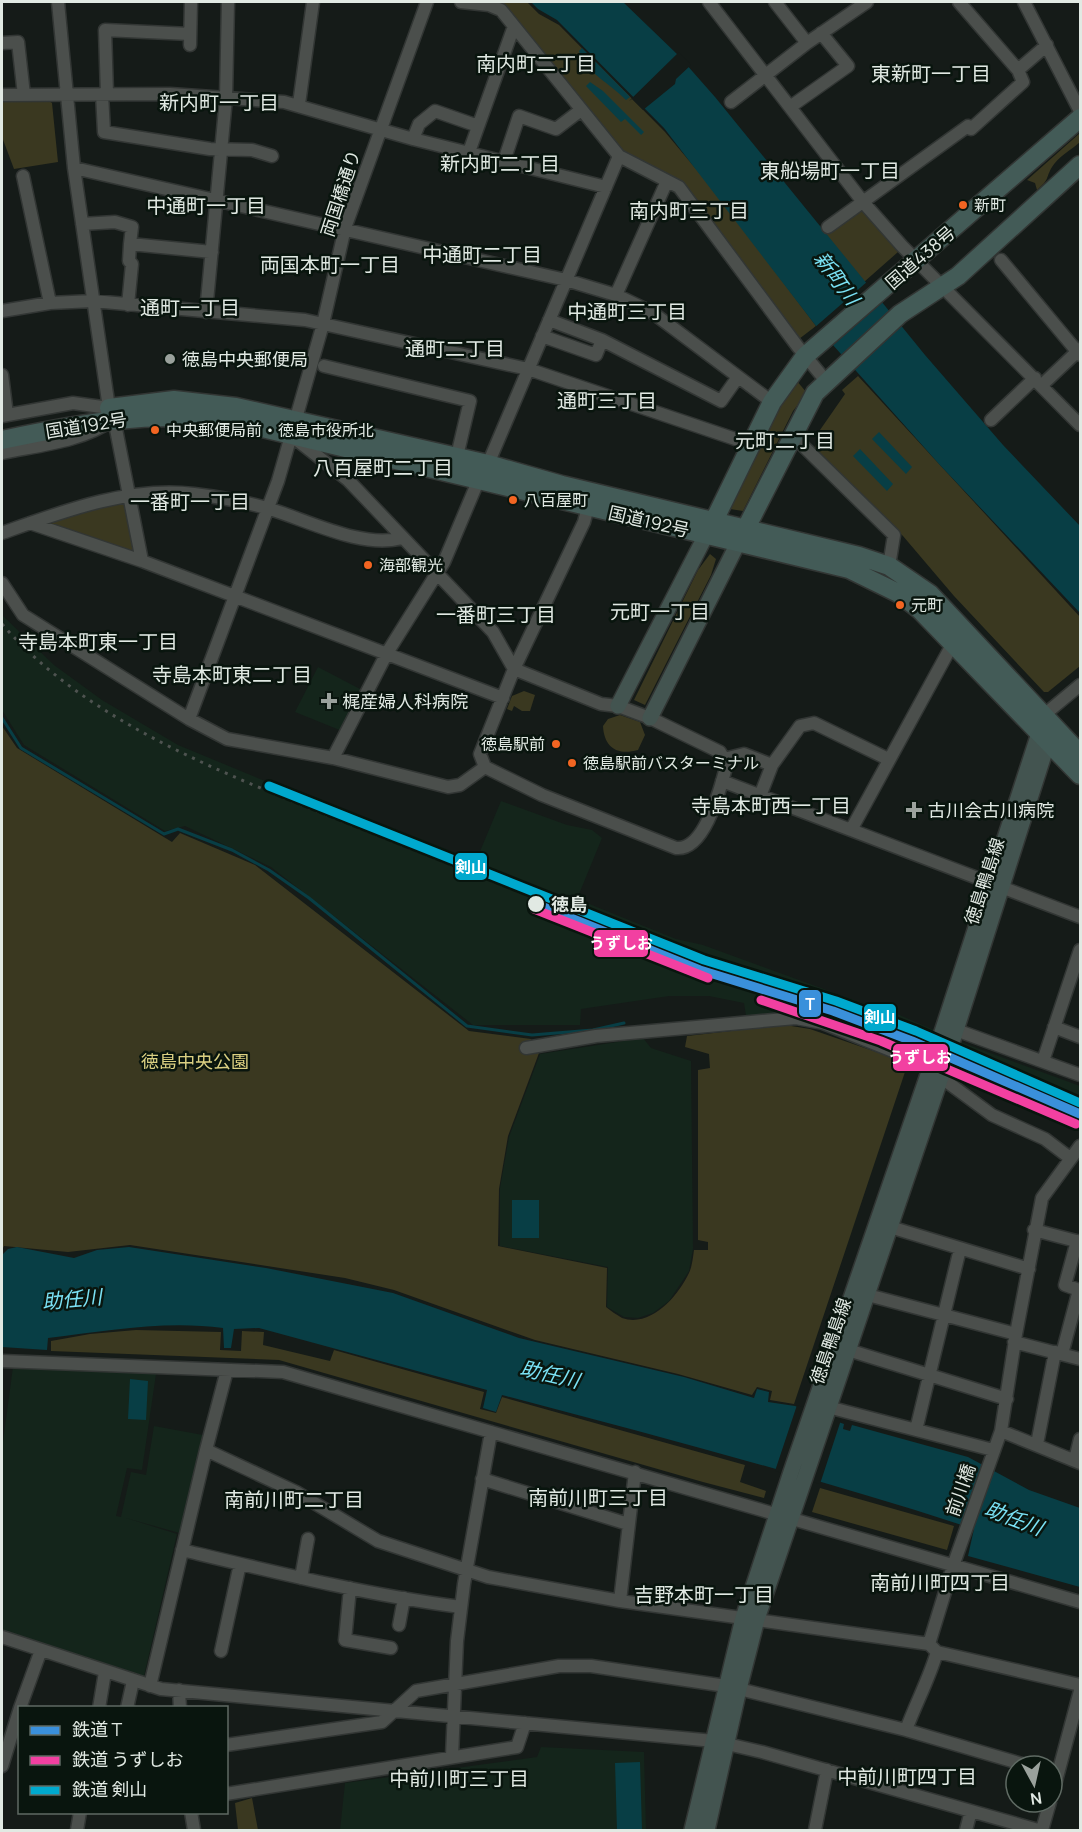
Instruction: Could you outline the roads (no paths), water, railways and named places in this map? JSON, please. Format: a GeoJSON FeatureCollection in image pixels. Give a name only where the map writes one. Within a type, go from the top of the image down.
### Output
{"type":"FeatureCollection","features":[{"type":"Feature","properties":{"kind":"highway","name":"国道438号"},"geometry":{"type":"LineString","coordinates":[[710,528],[772,402],[811,351],[1080,118]]}},
{"type":"Feature","properties":{"kind":"highway","name":"国道438号"},"geometry":{"type":"LineString","coordinates":[[742,535],[815,393],[900,314],[944,286],[1080,165]]}},
{"type":"Feature","properties":{"kind":"highway","name":"国道192号"},"geometry":{"type":"LineString","coordinates":[[2,440],[111,414],[142,402],[205,402],[294,428],[483,471],[562,485],[710,528]]}},
{"type":"Feature","properties":{"kind":"highway","name":"国道192号"},"geometry":{"type":"LineString","coordinates":[[3,420],[111,414]]}},
{"type":"Feature","properties":{"kind":"highway","name":"国道192号"},"geometry":{"type":"LineString","coordinates":[[294,428],[457,456],[483,471],[588,507],[859,556],[889,566],[930,594],[1080,754]]}},
{"type":"Feature","properties":{"kind":"highway","name":"国道192号"},"geometry":{"type":"LineString","coordinates":[[742,535],[849,569],[874,579],[898,593],[920,610],[1080,775]]}},
{"type":"Feature","properties":{"kind":"main road"},"geometry":{"type":"LineString","coordinates":[[618,706],[710,528]]}},
{"type":"Feature","properties":{"kind":"main road"},"geometry":{"type":"LineString","coordinates":[[650,718],[742,535]]}},
{"type":"Feature","properties":{"kind":"main road","name":"徳島鴨島線"},"geometry":{"type":"LineString","coordinates":[[822,1410],[848,1350],[860,1293],[890,1227],[936,1073],[1044,738],[1044,715]]}},
{"type":"Feature","properties":{"kind":"main road","name":"徳島鴨島線"},"geometry":{"type":"LineString","coordinates":[[707,1830],[720,1743],[750,1619],[936,1073],[956,1030],[996,885]]}},
{"type":"Feature","properties":{"kind":"main road","name":"徳島鴨島線"},"geometry":{"type":"LineString","coordinates":[[692,1830],[720,1743]]}},
{"type":"Feature","properties":{"kind":"street"},"geometry":{"type":"LineString","coordinates":[[58,2],[74,168],[93,301],[111,414],[142,561]]}},
{"type":"Feature","properties":{"kind":"street"},"geometry":{"type":"LineString","coordinates":[[191,2],[190,39],[105,27],[104,132],[169,144],[252,150],[272,156]]}},
{"type":"Feature","properties":{"kind":"street"},"geometry":{"type":"LineString","coordinates":[[206,312],[226,98],[228,2]]}},
{"type":"Feature","properties":{"kind":"street"},"geometry":{"type":"LineString","coordinates":[[299,104],[313,2]]}},
{"type":"Feature","properties":{"kind":"street","name":"両国橋通り"},"geometry":{"type":"LineString","coordinates":[[189,720],[269,509],[323,324],[345,228],[427,2]]}},
{"type":"Feature","properties":{"kind":"street"},"geometry":{"type":"LineString","coordinates":[[461,2],[496,7],[619,156],[679,187],[832,377]]}},
{"type":"Feature","properties":{"kind":"street"},"geometry":{"type":"LineString","coordinates":[[710,2],[863,202],[1080,425]]}},
{"type":"Feature","properties":{"kind":"street"},"geometry":{"type":"LineString","coordinates":[[775,2],[807,43]]}},
{"type":"Feature","properties":{"kind":"street"},"geometry":{"type":"LineString","coordinates":[[731,102],[807,43],[867,2]]}},
{"type":"Feature","properties":{"kind":"street"},"geometry":{"type":"LineString","coordinates":[[828,227],[969,128],[1023,82],[1018,70],[959,2]]}},
{"type":"Feature","properties":{"kind":"street"},"geometry":{"type":"LineString","coordinates":[[1024,2],[1080,111]]}},
{"type":"Feature","properties":{"kind":"street"},"geometry":{"type":"LineString","coordinates":[[469,153],[514,26]]}},
{"type":"Feature","properties":{"kind":"street"},"geometry":{"type":"LineString","coordinates":[[790,107],[848,66],[821,33]]}},
{"type":"Feature","properties":{"kind":"street"},"geometry":{"type":"LineString","coordinates":[[2,43],[18,42],[24,94]]}},
{"type":"Feature","properties":{"kind":"street"},"geometry":{"type":"LineString","coordinates":[[1018,70],[1047,45]]}},
{"type":"Feature","properties":{"kind":"street"},"geometry":{"type":"LineString","coordinates":[[2,95],[170,93],[299,104],[413,139],[606,187]]}},
{"type":"Feature","properties":{"kind":"street"},"geometry":{"type":"LineString","coordinates":[[504,161],[519,116],[555,129],[581,110]]}},
{"type":"Feature","properties":{"kind":"street"},"geometry":{"type":"LineString","coordinates":[[413,139],[419,124],[435,111],[478,126]]}},
{"type":"Feature","properties":{"kind":"street"},"geometry":{"type":"LineString","coordinates":[[333,758],[387,653],[436,575],[474,495],[619,156]]}},
{"type":"Feature","properties":{"kind":"street"},"geometry":{"type":"LineString","coordinates":[[74,168],[566,279],[616,296],[653,313],[772,402]]}},
{"type":"Feature","properties":{"kind":"street"},"geometry":{"type":"LineString","coordinates":[[23,176],[50,303]]}},
{"type":"Feature","properties":{"kind":"street"},"geometry":{"type":"LineString","coordinates":[[616,296],[667,181]]}},
{"type":"Feature","properties":{"kind":"street"},"geometry":{"type":"LineString","coordinates":[[82,224],[106,221],[132,227],[129,261],[132,264],[128,304]]}},
{"type":"Feature","properties":{"kind":"street"},"geometry":{"type":"LineString","coordinates":[[130,244],[212,252]]}},
{"type":"Feature","properties":{"kind":"street"},"geometry":{"type":"LineString","coordinates":[[991,420],[1038,381],[1079,352],[1001,260]]}},
{"type":"Feature","properties":{"kind":"street"},"geometry":{"type":"LineString","coordinates":[[2,310],[50,303],[93,301],[323,324],[528,369],[750,444]]}},
{"type":"Feature","properties":{"kind":"street"},"geometry":{"type":"LineString","coordinates":[[549,320],[602,340],[721,401],[738,377]]}},
{"type":"Feature","properties":{"kind":"street"},"geometry":{"type":"LineString","coordinates":[[542,336],[596,356],[602,340]]}},
{"type":"Feature","properties":{"kind":"street"},"geometry":{"type":"LineString","coordinates":[[324,366],[470,401],[457,456]]}},
{"type":"Feature","properties":{"kind":"street"},"geometry":{"type":"LineString","coordinates":[[2,375],[3,420]]}},
{"type":"Feature","properties":{"kind":"street"},"geometry":{"type":"LineString","coordinates":[[2,453],[74,439],[96,431],[111,414]]}},
{"type":"Feature","properties":{"kind":"street"},"geometry":{"type":"LineString","coordinates":[[294,428],[348,480],[493,633],[514,669],[601,704],[618,706],[650,718],[716,750],[726,765],[722,781],[702,832],[691,846],[681,848],[542,795],[485,767],[480,754],[503,698],[514,669],[522,647],[584,522],[588,507]]}},
{"type":"Feature","properties":{"kind":"street"},"geometry":{"type":"LineString","coordinates":[[793,436],[894,535],[889,566]]}},
{"type":"Feature","properties":{"kind":"street"},"geometry":{"type":"LineString","coordinates":[[2,533],[94,503],[130,496],[193,494],[269,509],[382,543],[402,538]]}},
{"type":"Feature","properties":{"kind":"street"},"geometry":{"type":"LineString","coordinates":[[30,523],[142,561],[503,698]]}},
{"type":"Feature","properties":{"kind":"street"},"geometry":{"type":"LineString","coordinates":[[2,584],[23,615],[189,720],[227,739],[333,758],[448,787],[460,785],[485,767]]}},
{"type":"Feature","properties":{"kind":"street"},"geometry":{"type":"LineString","coordinates":[[850,830],[952,645]]}},
{"type":"Feature","properties":{"kind":"street"},"geometry":{"type":"LineString","coordinates":[[1044,715],[1080,685]]}},
{"type":"Feature","properties":{"kind":"street"},"geometry":{"type":"LineString","coordinates":[[760,796],[772,765],[800,726],[814,723],[888,759]]}},
{"type":"Feature","properties":{"kind":"street"},"geometry":{"type":"LineString","coordinates":[[724,759],[744,754],[772,765]]}},
{"type":"Feature","properties":{"kind":"street"},"geometry":{"type":"LineString","coordinates":[[722,781],[1080,917]]}},
{"type":"Feature","properties":{"kind":"street"},"geometry":{"type":"LineString","coordinates":[[1043,1061],[1080,950]]}},
{"type":"Feature","properties":{"kind":"street"},"geometry":{"type":"LineString","coordinates":[[526,1048],[596,1036],[796,1017],[823,1023],[920,1061],[992,1115],[1045,1139],[1070,1158]]}},
{"type":"Feature","properties":{"kind":"street"},"geometry":{"type":"LineString","coordinates":[[1054,1027],[1080,1037]]}},
{"type":"Feature","properties":{"kind":"street"},"geometry":{"type":"LineString","coordinates":[[956,1030],[1080,1075]]}},
{"type":"Feature","properties":{"kind":"street","name":"前川橋"},"geometry":{"type":"LineString","coordinates":[[906,1730],[921,1689],[928,1682],[933,1648],[953,1566],[1001,1431],[1034,1230],[1042,1198],[1080,1146]]}},
{"type":"Feature","properties":{"kind":"street"},"geometry":{"type":"LineString","coordinates":[[890,1227],[1029,1269]]}},
{"type":"Feature","properties":{"kind":"street"},"geometry":{"type":"LineString","coordinates":[[1034,1230],[1079,1242],[1065,1284],[1079,1290],[1058,1353],[1037,1444]]}},
{"type":"Feature","properties":{"kind":"street"},"geometry":{"type":"LineString","coordinates":[[916,1430],[960,1249]]}},
{"type":"Feature","properties":{"kind":"street"},"geometry":{"type":"LineString","coordinates":[[860,1293],[1080,1359]]}},
{"type":"Feature","properties":{"kind":"street"},"geometry":{"type":"LineString","coordinates":[[848,1350],[1006,1399]]}},
{"type":"Feature","properties":{"kind":"street"},"geometry":{"type":"LineString","coordinates":[[2,1361],[227,1370],[268,1369],[283,1372],[1080,1602]]}},
{"type":"Feature","properties":{"kind":"street"},"geometry":{"type":"LineString","coordinates":[[150,1686],[227,1370]]}},
{"type":"Feature","properties":{"kind":"street"},"geometry":{"type":"LineString","coordinates":[[822,1410],[916,1430],[992,1455]]}},
{"type":"Feature","properties":{"kind":"street"},"geometry":{"type":"LineString","coordinates":[[1001,1431],[1078,1461],[1080,1439]]}},
{"type":"Feature","properties":{"kind":"street"},"geometry":{"type":"LineString","coordinates":[[452,1756],[453,1685],[461,1607],[491,1432]]}},
{"type":"Feature","properties":{"kind":"street"},"geometry":{"type":"LineString","coordinates":[[206,1450],[296,1492],[378,1541],[488,1577],[620,1601],[933,1648],[1080,1685]]}},
{"type":"Feature","properties":{"kind":"street"},"geometry":{"type":"LineString","coordinates":[[620,1601],[635,1472]]}},
{"type":"Feature","properties":{"kind":"street"},"geometry":{"type":"LineString","coordinates":[[482,1479],[628,1524]]}},
{"type":"Feature","properties":{"kind":"street"},"geometry":{"type":"LineString","coordinates":[[301,1578],[308,1539]]}},
{"type":"Feature","properties":{"kind":"street"},"geometry":{"type":"LineString","coordinates":[[182,1550],[301,1578],[461,1607]]}},
{"type":"Feature","properties":{"kind":"street"},"geometry":{"type":"LineString","coordinates":[[221,1651],[240,1564]]}},
{"type":"Feature","properties":{"kind":"street"},"geometry":{"type":"LineString","coordinates":[[350,1587],[345,1640],[391,1648]]}},
{"type":"Feature","properties":{"kind":"street"},"geometry":{"type":"LineString","coordinates":[[399,1625],[404,1598]]}},
{"type":"Feature","properties":{"kind":"street"},"geometry":{"type":"LineString","coordinates":[[2,1637],[150,1686],[720,1743],[827,1770],[1040,1830],[1046,1814]]}},
{"type":"Feature","properties":{"kind":"street"},"geometry":{"type":"LineString","coordinates":[[21,1706],[41,1650]]}},
{"type":"Feature","properties":{"kind":"street"},"geometry":{"type":"LineString","coordinates":[[228,1745],[382,1722],[416,1691],[453,1685],[472,1679],[539,1669],[591,1666],[732,1688],[906,1730],[1004,1759]]}},
{"type":"Feature","properties":{"kind":"street"},"geometry":{"type":"LineString","coordinates":[[99,1706],[105,1672]]}},
{"type":"Feature","properties":{"kind":"street"},"geometry":{"type":"LineString","coordinates":[[127,1706],[133,1681]]}},
{"type":"Feature","properties":{"kind":"street"},"geometry":{"type":"LineString","coordinates":[[179,1690],[180,1706]]}},
{"type":"Feature","properties":{"kind":"street"},"geometry":{"type":"LineString","coordinates":[[1061,1754],[1080,1691]]}},
{"type":"Feature","properties":{"kind":"street"},"geometry":{"type":"LineString","coordinates":[[2,1762],[18,1714]]}},
{"type":"Feature","properties":{"kind":"street"},"geometry":{"type":"LineString","coordinates":[[228,1794],[517,1746],[525,1723]]}},
{"type":"Feature","properties":{"kind":"street"},"geometry":{"type":"LineString","coordinates":[[815,1830],[827,1770]]}},
{"type":"Feature","properties":{"kind":"street"},"geometry":{"type":"LineString","coordinates":[[966,1830],[971,1811]]}},
{"type":"Feature","properties":{"kind":"street"},"geometry":{"type":"LineString","coordinates":[[77,1830],[80,1814]]}},
{"type":"Feature","properties":{"kind":"street"},"geometry":{"type":"LineString","coordinates":[[191,1814],[194,1830]]}},
{"type":"Feature","properties":{"kind":"water","name":"新町川"},"geometry":{"type":"Polygon","coordinates":[[[531,2],[623,2],[678,55],[715,97],[925,355],[1003,445],[1080,526],[1080,613],[939,464],[816,326],[664,128],[557,20],[531,2]]]}},
{"type":"Feature","properties":{"kind":"water"},"geometry":{"type":"Polygon","coordinates":[[[582,48],[630,97],[626,100],[587,66],[579,51],[582,48]]]}},
{"type":"Feature","properties":{"kind":"water"},"geometry":{"type":"Polygon","coordinates":[[[590,82],[603,91],[644,132],[641,135],[625,119],[621,122],[586,86],[590,82]]]}},
{"type":"Feature","properties":{"kind":"water"},"geometry":{"type":"Polygon","coordinates":[[[879,432],[912,467],[906,474],[872,439],[879,432]]]}},
{"type":"Feature","properties":{"kind":"water"},"geometry":{"type":"Polygon","coordinates":[[[860,449],[893,484],[887,491],[853,456],[860,449]]]}},
{"type":"Feature","properties":{"kind":"water"},"geometry":{"type":"Polygon","coordinates":[[[512,1200],[539,1200],[539,1238],[512,1238],[512,1200]]]}},
{"type":"Feature","properties":{"kind":"water","name":"助任川"},"geometry":{"type":"Polygon","coordinates":[[[17,1247],[74,1258],[97,1250],[129,1247],[266,1268],[393,1293],[519,1338],[684,1377],[754,1398],[757,1389],[769,1392],[768,1402],[795,1406],[844,1424],[843,1429],[850,1431],[852,1425],[968,1457],[1029,1490],[1080,1508],[1080,1587],[968,1556],[974,1529],[915,1510],[739,1459],[502,1395],[496,1412],[483,1408],[487,1390],[259,1328],[234,1329],[231,1348],[224,1348],[223,1328],[179,1325],[136,1327],[48,1338],[47,1350],[2,1347],[2,1255],[8,1249],[17,1247]]]}},
{"type":"Feature","properties":{"kind":"water"},"geometry":{"type":"Polygon","coordinates":[[[130,1379],[148,1381],[146,1420],[128,1419],[130,1379]]]}},
{"type":"Feature","properties":{"kind":"water"},"geometry":{"type":"Polygon","coordinates":[[[640,1762],[642,1830],[617,1830],[615,1763],[640,1762]]]}},
{"type":"Feature","properties":{"kind":"waterway"},"geometry":{"type":"LineString","coordinates":[[2,718],[21,748],[164,834],[178,829],[232,850],[269,870],[309,898],[467,1026],[532,1035],[593,1030],[624,1023]]}},
{"type":"Feature","properties":{"kind":"railway"},"geometry":{"type":"LineString","coordinates":[[2,624],[35,658],[72,688],[112,715],[155,739],[243,781],[538,899]]}},
{"type":"Feature","properties":{"kind":"railway"},"geometry":{"type":"LineString","coordinates":[[712,968],[847,1004],[874,1014]]}},
{"type":"Feature","properties":{"kind":"rail line","name":"剣山"},"geometry":{"type":"LineString","coordinates":[[269,786],[704,960],[836,1001],[916,1031],[1080,1103]]}},
{"type":"Feature","properties":{"kind":"rail line","name":"T"},"geometry":{"type":"LineString","coordinates":[[536,904],[700,970],[833,1011],[912,1041],[1080,1114]]}},
{"type":"Feature","properties":{"kind":"rail line","name":"うずしお"},"geometry":{"type":"LineString","coordinates":[[534,909],[708,978]]}},
{"type":"Feature","properties":{"kind":"rail line","name":"うずしお"},"geometry":{"type":"LineString","coordinates":[[761,1000],[881,1041],[1076,1124]]}},
{"type":"Feature","properties":{"kind":"place","name":"新町"},"geometry":{"type":"Point","coordinates":[963,205]}},
{"type":"Feature","properties":{"kind":"place","name":"徳島中央郵便局"},"geometry":{"type":"Point","coordinates":[170,359]}},
{"type":"Feature","properties":{"kind":"place","name":"中央郵便局前・徳島市役所北"},"geometry":{"type":"Point","coordinates":[155,430]}},
{"type":"Feature","properties":{"kind":"place","name":"八百屋町"},"geometry":{"type":"Point","coordinates":[513,500]}},
{"type":"Feature","properties":{"kind":"place","name":"海部観光"},"geometry":{"type":"Point","coordinates":[368,565]}},
{"type":"Feature","properties":{"kind":"place","name":"元町"},"geometry":{"type":"Point","coordinates":[900,605]}},
{"type":"Feature","properties":{"kind":"place","name":"梶産婦人科病院"},"geometry":{"type":"Point","coordinates":[329,701]}},
{"type":"Feature","properties":{"kind":"place","name":"徳島駅前"},"geometry":{"type":"Point","coordinates":[556,744]}},
{"type":"Feature","properties":{"kind":"place","name":"徳島駅前バスターミナル"},"geometry":{"type":"Point","coordinates":[572,763]}},
{"type":"Feature","properties":{"kind":"place","name":"古川会古川病院"},"geometry":{"type":"Point","coordinates":[914,810]}},
{"type":"Feature","properties":{"kind":"place","name":"徳島"},"geometry":{"type":"Point","coordinates":[536,904]}},
{"type":"Feature","properties":{"kind":"district","name":"南内町二丁目"},"geometry":{"type":"Point","coordinates":[536,63]}},
{"type":"Feature","properties":{"kind":"district","name":"東新町一丁目"},"geometry":{"type":"Point","coordinates":[931,73]}},
{"type":"Feature","properties":{"kind":"district","name":"新内町一丁目"},"geometry":{"type":"Point","coordinates":[219,102]}},
{"type":"Feature","properties":{"kind":"district","name":"新内町二丁目"},"geometry":{"type":"Point","coordinates":[500,163]}},
{"type":"Feature","properties":{"kind":"district","name":"東船場町一丁目"},"geometry":{"type":"Point","coordinates":[830,170]}},
{"type":"Feature","properties":{"kind":"district","name":"中通町一丁目"},"geometry":{"type":"Point","coordinates":[206,205]}},
{"type":"Feature","properties":{"kind":"district","name":"南内町三丁目"},"geometry":{"type":"Point","coordinates":[689,210]}},
{"type":"Feature","properties":{"kind":"district","name":"中通町二丁目"},"geometry":{"type":"Point","coordinates":[482,254]}},
{"type":"Feature","properties":{"kind":"district","name":"両国本町一丁目"},"geometry":{"type":"Point","coordinates":[330,264]}},
{"type":"Feature","properties":{"kind":"district","name":"通町一丁目"},"geometry":{"type":"Point","coordinates":[190,307]}},
{"type":"Feature","properties":{"kind":"district","name":"中通町三丁目"},"geometry":{"type":"Point","coordinates":[627,311]}},
{"type":"Feature","properties":{"kind":"district","name":"通町二丁目"},"geometry":{"type":"Point","coordinates":[455,348]}},
{"type":"Feature","properties":{"kind":"district","name":"通町三丁目"},"geometry":{"type":"Point","coordinates":[607,400]}},
{"type":"Feature","properties":{"kind":"district","name":"元町二丁目"},"geometry":{"type":"Point","coordinates":[785,440]}},
{"type":"Feature","properties":{"kind":"district","name":"八百屋町二丁目"},"geometry":{"type":"Point","coordinates":[383,467]}},
{"type":"Feature","properties":{"kind":"district","name":"一番町一丁目"},"geometry":{"type":"Point","coordinates":[190,501]}},
{"type":"Feature","properties":{"kind":"district","name":"元町一丁目"},"geometry":{"type":"Point","coordinates":[660,611]}},
{"type":"Feature","properties":{"kind":"district","name":"一番町三丁目"},"geometry":{"type":"Point","coordinates":[496,614]}},
{"type":"Feature","properties":{"kind":"district","name":"寺島本町東一丁目"},"geometry":{"type":"Point","coordinates":[98,641]}},
{"type":"Feature","properties":{"kind":"district","name":"寺島本町東二丁目"},"geometry":{"type":"Point","coordinates":[232,674]}},
{"type":"Feature","properties":{"kind":"district","name":"寺島本町西一丁目"},"geometry":{"type":"Point","coordinates":[771,805]}},
{"type":"Feature","properties":{"kind":"district","name":"南前川町三丁目"},"geometry":{"type":"Point","coordinates":[598,1497]}},
{"type":"Feature","properties":{"kind":"district","name":"南前川町二丁目"},"geometry":{"type":"Point","coordinates":[294,1499]}},
{"type":"Feature","properties":{"kind":"district","name":"南前川町四丁目"},"geometry":{"type":"Point","coordinates":[940,1582]}},
{"type":"Feature","properties":{"kind":"district","name":"吉野本町一丁目"},"geometry":{"type":"Point","coordinates":[704,1594]}},
{"type":"Feature","properties":{"kind":"district","name":"中前川町四丁目"},"geometry":{"type":"Point","coordinates":[907,1776]}},
{"type":"Feature","properties":{"kind":"district","name":"中前川町三丁目"},"geometry":{"type":"Point","coordinates":[459,1778]}},
{"type":"Feature","properties":{"kind":"park label","name":"徳島中央公園"},"geometry":{"type":"Point","coordinates":[195,1061]}}]}
